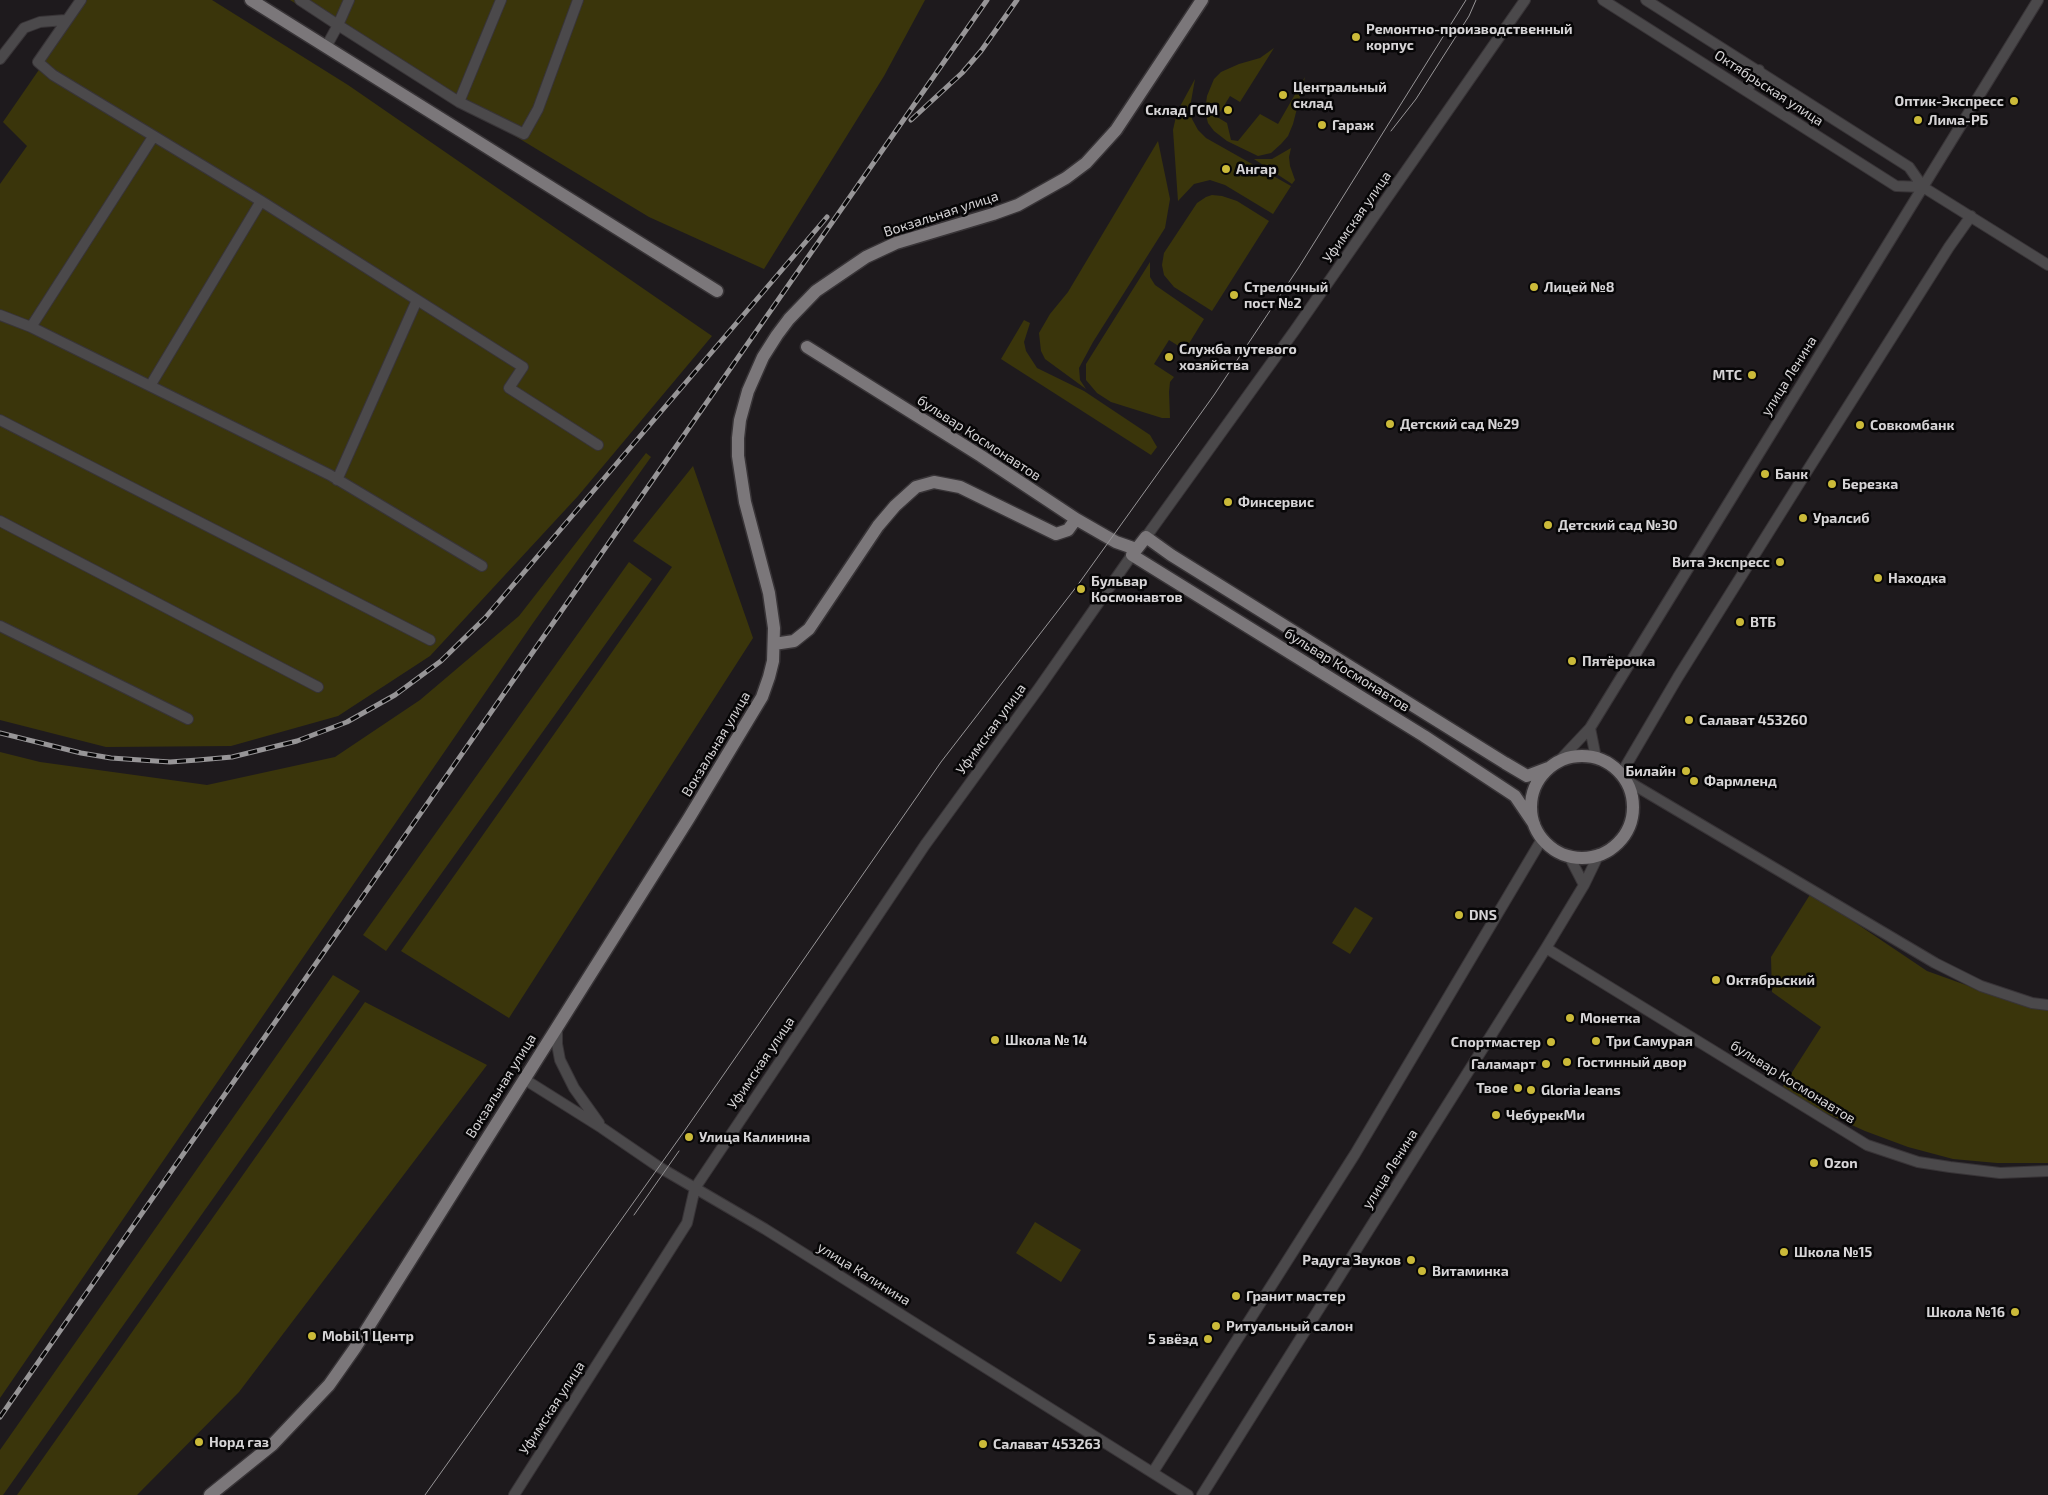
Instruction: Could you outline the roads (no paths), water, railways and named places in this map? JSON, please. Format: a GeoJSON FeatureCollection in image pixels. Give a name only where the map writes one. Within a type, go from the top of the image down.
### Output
{"type":"FeatureCollection","features":[{"type":"Feature","properties":{"kind":"main road"},"geometry":{"type":"LineString","coordinates":[[251,0],[717,292]]}},
{"type":"Feature","properties":{"kind":"main road","name":"Вокзальная улица"},"geometry":{"type":"LineString","coordinates":[[210,1495],[272,1445],[329,1385],[355,1348],[753,714],[769,677],[774,644],[774,628],[769,593],[756,546],[741,477],[738,438],[740,420],[748,390],[763,357],[777,335],[795,311],[816,291],[866,257],[896,243],[1018,205],[1066,178],[1086,163],[1116,130],[1202,0]]}},
{"type":"Feature","properties":{"kind":"main road","name":"бульвар Космонавтов"},"geometry":{"type":"LineString","coordinates":[[807,348],[981,456],[1076,519],[1134,552],[1416,731],[1515,796],[1534,824]]}},
{"type":"Feature","properties":{"kind":"main road"},"geometry":{"type":"LineString","coordinates":[[774,644],[794,641],[809,629],[878,526],[895,506],[916,487],[934,482],[960,487],[1056,534],[1068,530],[1076,519]]}},
{"type":"Feature","properties":{"kind":"main road","name":"Уфимская улица"},"geometry":{"type":"LineString","coordinates":[[1134,552],[1146,537]]}},
{"type":"Feature","properties":{"kind":"main road","name":"бульвар Космонавтов"},"geometry":{"type":"LineString","coordinates":[[1146,537],[1171,555],[1527,776],[1553,765]]}},
{"type":"Feature","properties":{"kind":"main road"},"geometry":{"type":"LineString","coordinates":[[1553,765],[1577,756],[1596,758],[1612,766],[1622,776],[1632,800],[1630,822],[1618,842],[1599,854],[1584,857],[1569,856]]}},
{"type":"Feature","properties":{"kind":"main road","name":"улица Ленина"},"geometry":{"type":"LineString","coordinates":[[1553,765],[1538,780],[1532,794],[1531,809],[1534,824],[1542,839],[1554,850],[1569,856]]}},
{"type":"Feature","properties":{"kind":"street"},"geometry":{"type":"LineString","coordinates":[[80,0],[38,62],[53,75],[261,201],[524,367],[509,388],[598,445]]}},
{"type":"Feature","properties":{"kind":"street"},"geometry":{"type":"LineString","coordinates":[[300,0],[459,102],[524,134],[538,109],[578,0]]}},
{"type":"Feature","properties":{"kind":"street"},"geometry":{"type":"LineString","coordinates":[[326,47],[349,0]]}},
{"type":"Feature","properties":{"kind":"street"},"geometry":{"type":"LineString","coordinates":[[459,102],[501,0]]}},
{"type":"Feature","properties":{"kind":"street","name":"Уфимская улица"},"geometry":{"type":"LineString","coordinates":[[1146,537],[1295,330],[1525,0]]}},
{"type":"Feature","properties":{"kind":"street","name":"Октябрьская улица"},"geometry":{"type":"LineString","coordinates":[[1603,0],[1896,186],[1923,187]]}},
{"type":"Feature","properties":{"kind":"street","name":"Октябрьская улица"},"geometry":{"type":"LineString","coordinates":[[1646,0],[1909,167],[1923,187],[2048,265]]}},
{"type":"Feature","properties":{"kind":"street","name":"улица Ленина"},"geometry":{"type":"LineString","coordinates":[[1553,765],[1590,728],[2038,0]]}},
{"type":"Feature","properties":{"kind":"street"},"geometry":{"type":"LineString","coordinates":[[0,59],[24,28],[40,22],[65,20]]}},
{"type":"Feature","properties":{"kind":"street"},"geometry":{"type":"LineString","coordinates":[[1747,90],[1759,70]]}},
{"type":"Feature","properties":{"kind":"street"},"geometry":{"type":"LineString","coordinates":[[31,327],[153,137]]}},
{"type":"Feature","properties":{"kind":"street"},"geometry":{"type":"LineString","coordinates":[[150,386],[261,201]]}},
{"type":"Feature","properties":{"kind":"street"},"geometry":{"type":"LineString","coordinates":[[1971,216],[1949,247],[1678,677],[1622,776],[1935,963],[1981,986],[2032,1003],[2048,1005]]}},
{"type":"Feature","properties":{"kind":"street"},"geometry":{"type":"LineString","coordinates":[[337,480],[417,300]]}},
{"type":"Feature","properties":{"kind":"street"},"geometry":{"type":"LineString","coordinates":[[0,315],[31,327],[337,480],[482,566]]}},
{"type":"Feature","properties":{"kind":"street"},"geometry":{"type":"LineString","coordinates":[[0,420],[430,640]]}},
{"type":"Feature","properties":{"kind":"street"},"geometry":{"type":"LineString","coordinates":[[0,521],[318,687]]}},
{"type":"Feature","properties":{"kind":"street","name":"Уфимская улица"},"geometry":{"type":"LineString","coordinates":[[514,1495],[687,1223],[695,1188],[925,845],[1039,688],[1134,552]]}},
{"type":"Feature","properties":{"kind":"street"},"geometry":{"type":"LineString","coordinates":[[0,626],[188,719]]}},
{"type":"Feature","properties":{"kind":"street"},"geometry":{"type":"LineString","coordinates":[[1590,728],[1596,758]]}},
{"type":"Feature","properties":{"kind":"street"},"geometry":{"type":"LineString","coordinates":[[1153,1472],[1355,1154],[1542,839]]}},
{"type":"Feature","properties":{"kind":"street","name":"улица Ленина"},"geometry":{"type":"LineString","coordinates":[[1202,1495],[1546,948],[1584,885],[1599,854]]}},
{"type":"Feature","properties":{"kind":"street"},"geometry":{"type":"LineString","coordinates":[[1569,856],[1584,885]]}},
{"type":"Feature","properties":{"kind":"street","name":"бульвар Космонавтов"},"geometry":{"type":"LineString","coordinates":[[1546,948],[1867,1145],[1918,1162],[1950,1167],[2000,1173],[2048,1172]]}},
{"type":"Feature","properties":{"kind":"street"},"geometry":{"type":"LineString","coordinates":[[557,1026],[560,1060],[574,1088],[602,1128]]}},
{"type":"Feature","properties":{"kind":"street","name":"улица Калинина"},"geometry":{"type":"LineString","coordinates":[[524,1079],[659,1166],[780,1238],[1188,1495]]}},
{"type":"Feature","properties":{"kind":"tram line"},"geometry":{"type":"LineString","coordinates":[[425,1495],[683,1133],[941,762],[1077,586],[1214,395],[1299,267],[1466,0]]}},
{"type":"Feature","properties":{"kind":"tram line"},"geometry":{"type":"LineString","coordinates":[[1391,131],[1416,99],[1469,16],[1476,0]]}},
{"type":"Feature","properties":{"kind":"tram line"},"geometry":{"type":"LineString","coordinates":[[634,1215],[679,1151]]}},
{"type":"Feature","properties":{"kind":"railway"},"geometry":{"type":"LineString","coordinates":[[0,1417],[987,0]]}},
{"type":"Feature","properties":{"kind":"railway"},"geometry":{"type":"LineString","coordinates":[[911,120],[962,73],[981,51],[1017,0]]}},
{"type":"Feature","properties":{"kind":"railway"},"geometry":{"type":"LineString","coordinates":[[0,733],[81,753],[111,758],[170,762],[232,757],[297,741],[347,722],[395,695],[441,661],[485,618],[827,217]]}},
{"type":"Feature","properties":{"kind":"place","name":"Ремонтно-производственный корпус"},"geometry":{"type":"Point","coordinates":[1356,37]}},
{"type":"Feature","properties":{"kind":"place","name":"Центральный склад"},"geometry":{"type":"Point","coordinates":[1283,95]}},
{"type":"Feature","properties":{"kind":"place","name":"Оптик-Экспресс"},"geometry":{"type":"Point","coordinates":[2014,101]}},
{"type":"Feature","properties":{"kind":"place","name":"Склад ГСМ"},"geometry":{"type":"Point","coordinates":[1228,110]}},
{"type":"Feature","properties":{"kind":"place","name":"Лима-РБ"},"geometry":{"type":"Point","coordinates":[1918,120]}},
{"type":"Feature","properties":{"kind":"place","name":"Гараж"},"geometry":{"type":"Point","coordinates":[1322,125]}},
{"type":"Feature","properties":{"kind":"place","name":"Ангар"},"geometry":{"type":"Point","coordinates":[1226,169]}},
{"type":"Feature","properties":{"kind":"place","name":"Лицей №8"},"geometry":{"type":"Point","coordinates":[1534,287]}},
{"type":"Feature","properties":{"kind":"place","name":"Стрелочный пост №2"},"geometry":{"type":"Point","coordinates":[1234,295]}},
{"type":"Feature","properties":{"kind":"place","name":"Служба путевого хозяйства"},"geometry":{"type":"Point","coordinates":[1169,357]}},
{"type":"Feature","properties":{"kind":"place","name":"МТС"},"geometry":{"type":"Point","coordinates":[1752,375]}},
{"type":"Feature","properties":{"kind":"place","name":"Детский сад №29"},"geometry":{"type":"Point","coordinates":[1390,424]}},
{"type":"Feature","properties":{"kind":"place","name":"Совкомбанк"},"geometry":{"type":"Point","coordinates":[1860,425]}},
{"type":"Feature","properties":{"kind":"place","name":"Банк"},"geometry":{"type":"Point","coordinates":[1765,474]}},
{"type":"Feature","properties":{"kind":"place","name":"Березка"},"geometry":{"type":"Point","coordinates":[1832,484]}},
{"type":"Feature","properties":{"kind":"place","name":"Финсервис"},"geometry":{"type":"Point","coordinates":[1228,502]}},
{"type":"Feature","properties":{"kind":"place","name":"Уралсиб"},"geometry":{"type":"Point","coordinates":[1803,518]}},
{"type":"Feature","properties":{"kind":"place","name":"Детский сад №30"},"geometry":{"type":"Point","coordinates":[1548,525]}},
{"type":"Feature","properties":{"kind":"place","name":"Вита Экспресс"},"geometry":{"type":"Point","coordinates":[1780,562]}},
{"type":"Feature","properties":{"kind":"place","name":"Находка"},"geometry":{"type":"Point","coordinates":[1878,578]}},
{"type":"Feature","properties":{"kind":"place","name":"Бульвар Космонавтов"},"geometry":{"type":"Point","coordinates":[1081,589]}},
{"type":"Feature","properties":{"kind":"place","name":"ВТБ"},"geometry":{"type":"Point","coordinates":[1740,622]}},
{"type":"Feature","properties":{"kind":"place","name":"Пятёрочка"},"geometry":{"type":"Point","coordinates":[1572,661]}},
{"type":"Feature","properties":{"kind":"place","name":"Салават 453260"},"geometry":{"type":"Point","coordinates":[1689,720]}},
{"type":"Feature","properties":{"kind":"place","name":"Билайн"},"geometry":{"type":"Point","coordinates":[1686,771]}},
{"type":"Feature","properties":{"kind":"place","name":"Фармленд"},"geometry":{"type":"Point","coordinates":[1694,781]}},
{"type":"Feature","properties":{"kind":"place","name":"DNS"},"geometry":{"type":"Point","coordinates":[1459,915]}},
{"type":"Feature","properties":{"kind":"place","name":"Октябрьский"},"geometry":{"type":"Point","coordinates":[1716,980]}},
{"type":"Feature","properties":{"kind":"place","name":"Монетка"},"geometry":{"type":"Point","coordinates":[1570,1018]}},
{"type":"Feature","properties":{"kind":"place","name":"Школа № 14"},"geometry":{"type":"Point","coordinates":[995,1040]}},
{"type":"Feature","properties":{"kind":"place","name":"Три Самурая"},"geometry":{"type":"Point","coordinates":[1596,1041]}},
{"type":"Feature","properties":{"kind":"place","name":"Спортмастер"},"geometry":{"type":"Point","coordinates":[1551,1042]}},
{"type":"Feature","properties":{"kind":"place","name":"Гостинный двор"},"geometry":{"type":"Point","coordinates":[1567,1062]}},
{"type":"Feature","properties":{"kind":"place","name":"Галамарт"},"geometry":{"type":"Point","coordinates":[1546,1064]}},
{"type":"Feature","properties":{"kind":"place","name":"Твое"},"geometry":{"type":"Point","coordinates":[1518,1088]}},
{"type":"Feature","properties":{"kind":"place","name":"Gloria Jeans"},"geometry":{"type":"Point","coordinates":[1531,1090]}},
{"type":"Feature","properties":{"kind":"place","name":"ЧебурекМи"},"geometry":{"type":"Point","coordinates":[1496,1115]}},
{"type":"Feature","properties":{"kind":"place","name":"Улица Калинина"},"geometry":{"type":"Point","coordinates":[689,1137]}},
{"type":"Feature","properties":{"kind":"place","name":"Ozon"},"geometry":{"type":"Point","coordinates":[1814,1163]}},
{"type":"Feature","properties":{"kind":"place","name":"Школа №15"},"geometry":{"type":"Point","coordinates":[1784,1252]}},
{"type":"Feature","properties":{"kind":"place","name":"Радуга Звуков"},"geometry":{"type":"Point","coordinates":[1411,1260]}},
{"type":"Feature","properties":{"kind":"place","name":"Витаминка"},"geometry":{"type":"Point","coordinates":[1422,1271]}},
{"type":"Feature","properties":{"kind":"place","name":"Гранит мастер"},"geometry":{"type":"Point","coordinates":[1236,1296]}},
{"type":"Feature","properties":{"kind":"place","name":"Школа №16"},"geometry":{"type":"Point","coordinates":[2015,1312]}},
{"type":"Feature","properties":{"kind":"place","name":"Ритуальный салон"},"geometry":{"type":"Point","coordinates":[1216,1326]}},
{"type":"Feature","properties":{"kind":"place","name":"Mobil 1 Центр"},"geometry":{"type":"Point","coordinates":[312,1336]}},
{"type":"Feature","properties":{"kind":"place","name":"5 звёзд"},"geometry":{"type":"Point","coordinates":[1208,1339]}},
{"type":"Feature","properties":{"kind":"place","name":"Норд газ"},"geometry":{"type":"Point","coordinates":[199,1442]}},
{"type":"Feature","properties":{"kind":"place","name":"Салават 453263"},"geometry":{"type":"Point","coordinates":[983,1444]}}]}
